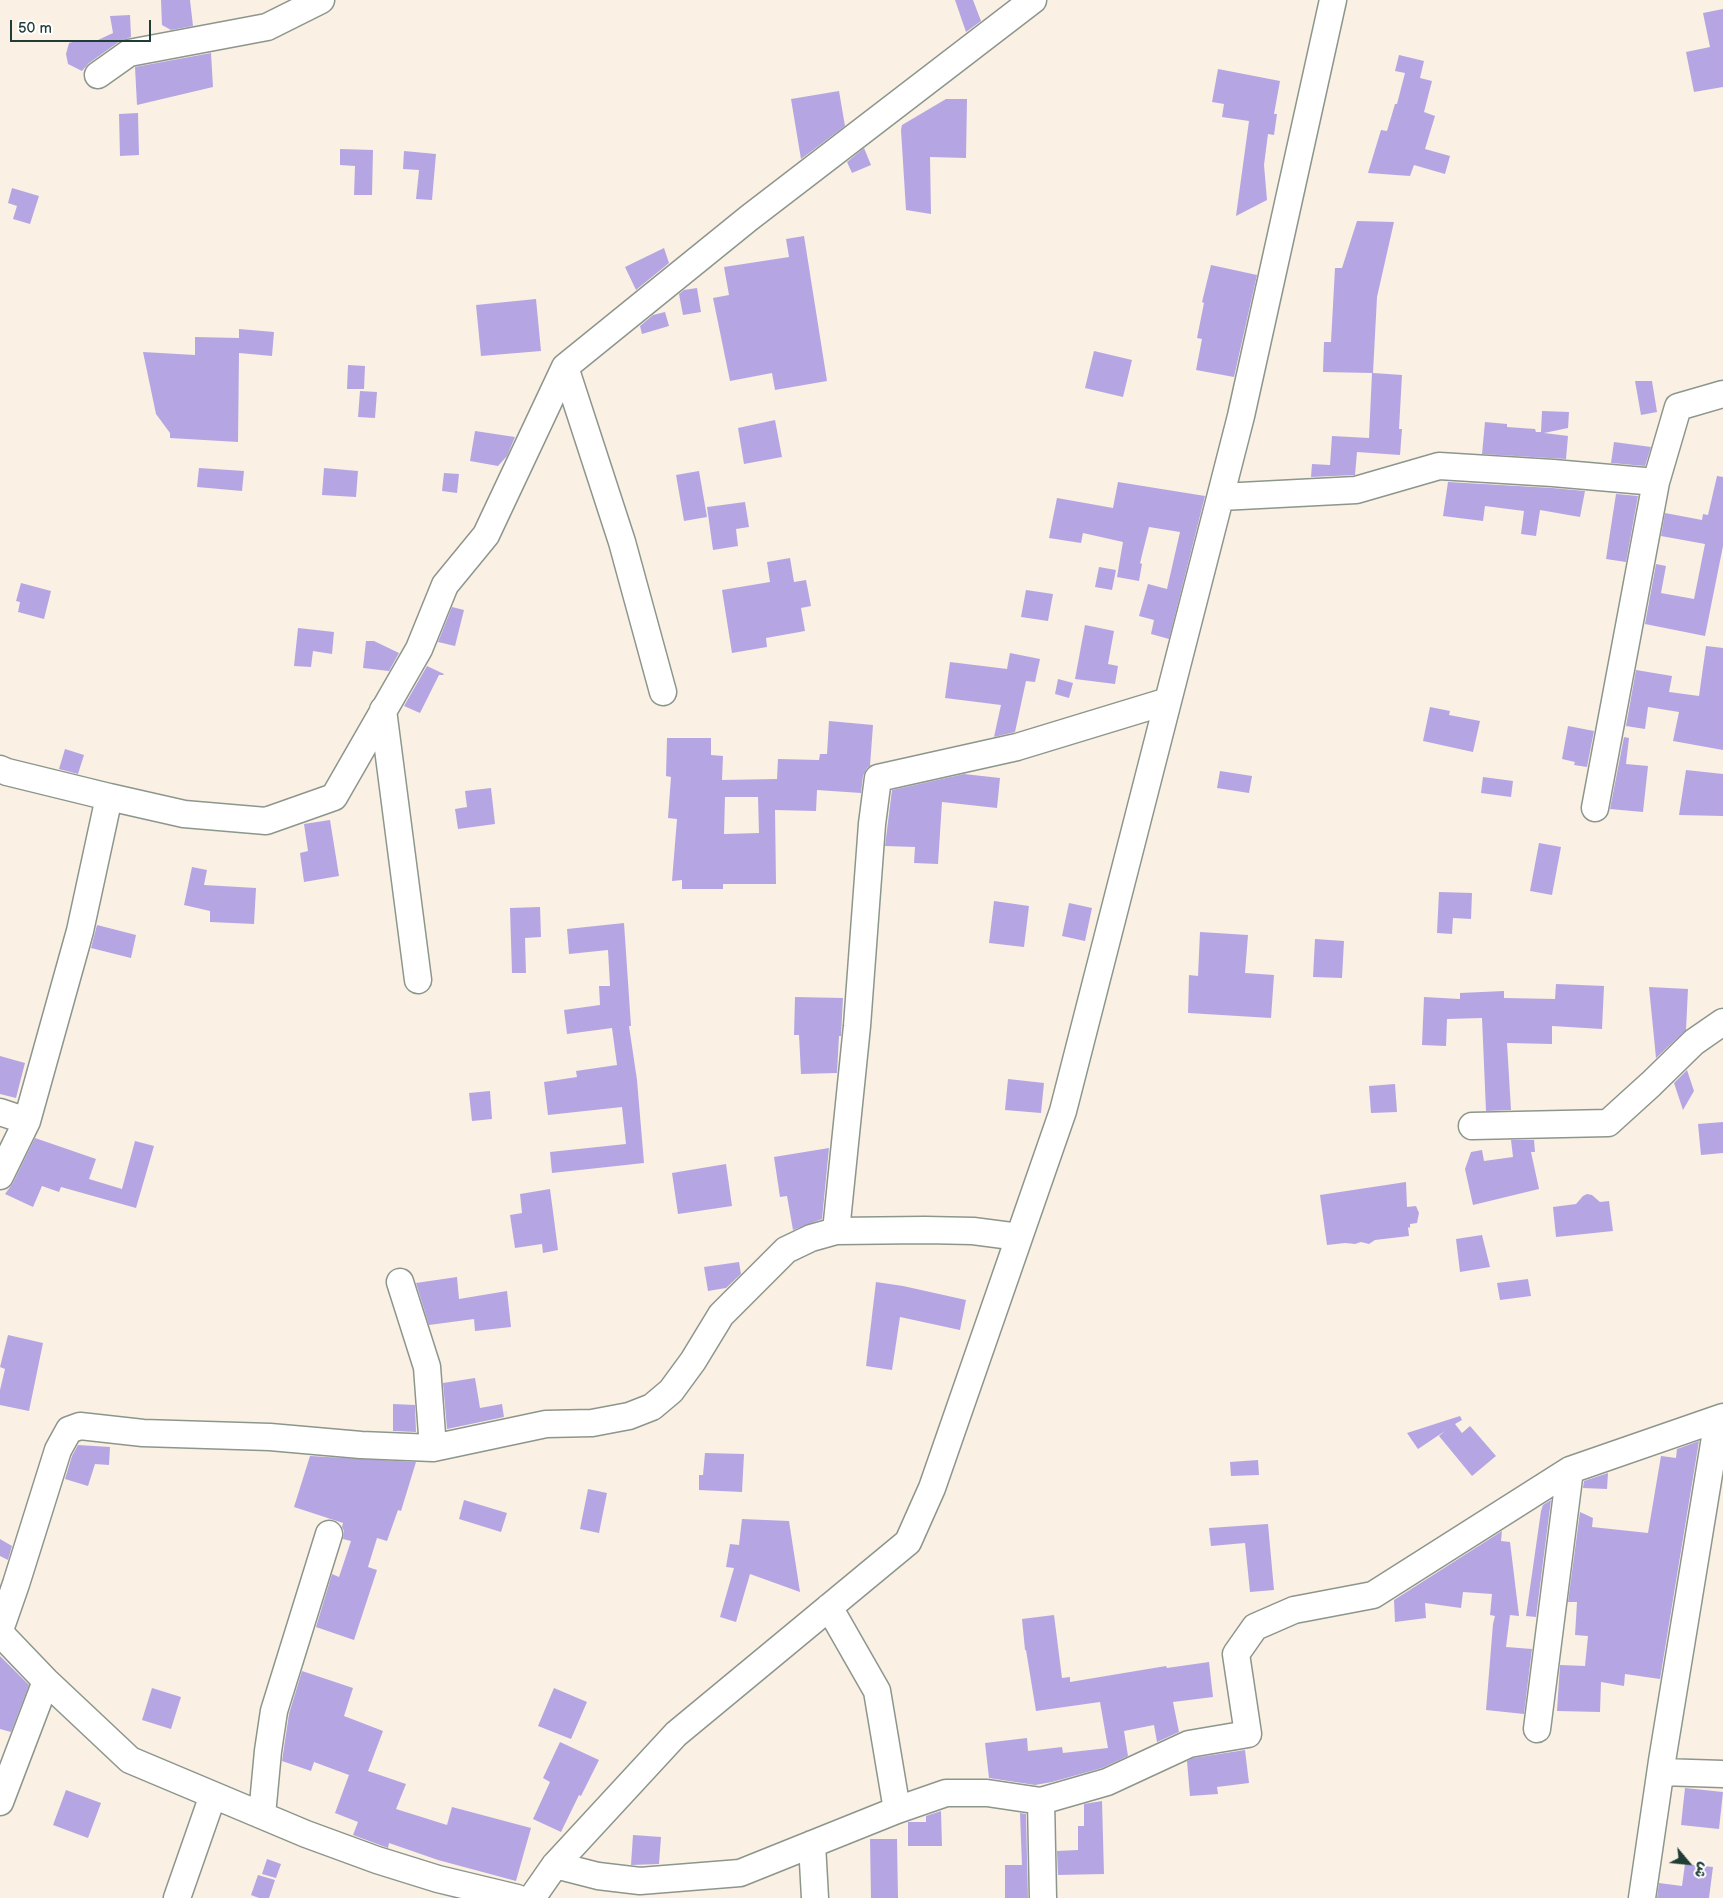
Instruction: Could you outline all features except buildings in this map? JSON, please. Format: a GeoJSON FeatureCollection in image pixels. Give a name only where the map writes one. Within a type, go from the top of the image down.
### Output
{"type":"FeatureCollection","features":[{"type":"Feature","properties":{"kind":"street"},"geometry":{"type":"LineString","coordinates":[[98,75],[129,53],[267,27],[321,0]]}},
{"type":"Feature","properties":{"kind":"street"},"geometry":{"type":"LineString","coordinates":[[0,769],[108,797],[184,814],[266,821],[334,797],[419,648],[445,585],[486,535],[565,367],[749,218],[1033,0]]}},
{"type":"Feature","properties":{"kind":"street"},"geometry":{"type":"LineString","coordinates":[[532,1898],[556,1865],[676,1734],[908,1542],[932,1488],[1063,1111],[1241,416],[1334,0]]}},
{"type":"Feature","properties":{"kind":"street"},"geometry":{"type":"LineString","coordinates":[[565,367],[622,542],[663,692]]}},
{"type":"Feature","properties":{"kind":"street"},"geometry":{"type":"LineString","coordinates":[[1595,808],[1656,482],[1678,407],[1723,394]]}},
{"type":"Feature","properties":{"kind":"street"},"geometry":{"type":"LineString","coordinates":[[1221,497],[1356,490],[1439,466],[1656,482]]}},
{"type":"Feature","properties":{"kind":"street"},"geometry":{"type":"LineString","coordinates":[[836,1231],[858,1026],[872,824],[878,778],[1017,747],[1168,701]]}},
{"type":"Feature","properties":{"kind":"street"},"geometry":{"type":"LineString","coordinates":[[383,710],[418,980]]}},
{"type":"Feature","properties":{"kind":"street"},"geometry":{"type":"LineString","coordinates":[[0,1176],[26,1121],[80,931],[108,797]]}},
{"type":"Feature","properties":{"kind":"street"},"geometry":{"type":"LineString","coordinates":[[1472,1126],[1608,1123],[1694,1042],[1723,1022]]}},
{"type":"Feature","properties":{"kind":"street"},"geometry":{"type":"LineString","coordinates":[[0,1112],[26,1121]]}},
{"type":"Feature","properties":{"kind":"street"},"geometry":{"type":"LineString","coordinates":[[517,1898],[438,1879],[306,1834],[130,1760],[46,1681],[0,1631],[58,1450],[69,1430],[80,1426],[143,1433],[270,1437],[361,1446],[433,1448],[546,1424],[592,1422],[620,1418],[652,1407],[671,1391],[693,1361],[721,1315],[786,1250],[811,1238],[836,1231],[964,1231],[1019,1237]]}},
{"type":"Feature","properties":{"kind":"street"},"geometry":{"type":"LineString","coordinates":[[400,1282],[427,1367],[433,1448]]}},
{"type":"Feature","properties":{"kind":"street"},"geometry":{"type":"LineString","coordinates":[[556,1865],[640,1889],[740,1873],[897,1810],[946,1793],[987,1793],[1041,1801],[1107,1782],[1189,1744],[1248,1734],[1236,1654],[1255,1627],[1294,1610],[1373,1596],[1570,1470],[1721,1418],[1661,1772],[1642,1898]]}},
{"type":"Feature","properties":{"kind":"street"},"geometry":{"type":"LineString","coordinates":[[1537,1730],[1570,1470]]}},
{"type":"Feature","properties":{"kind":"street"},"geometry":{"type":"LineString","coordinates":[[262,1815],[274,1710],[329,1534]]}},
{"type":"Feature","properties":{"kind":"street"},"geometry":{"type":"LineString","coordinates":[[829,1607],[877,1691],[897,1810]]}},
{"type":"Feature","properties":{"kind":"street"},"geometry":{"type":"LineString","coordinates":[[0,1802],[46,1681]]}},
{"type":"Feature","properties":{"kind":"street"},"geometry":{"type":"LineString","coordinates":[[1661,1772],[1723,1774]]}},
{"type":"Feature","properties":{"kind":"street"},"geometry":{"type":"LineString","coordinates":[[177,1898],[213,1795]]}},
{"type":"Feature","properties":{"kind":"street"},"geometry":{"type":"LineString","coordinates":[[1041,1801],[1043,1898]]}},
{"type":"Feature","properties":{"kind":"street"},"geometry":{"type":"LineString","coordinates":[[812,1844],[815,1898]]}}]}
